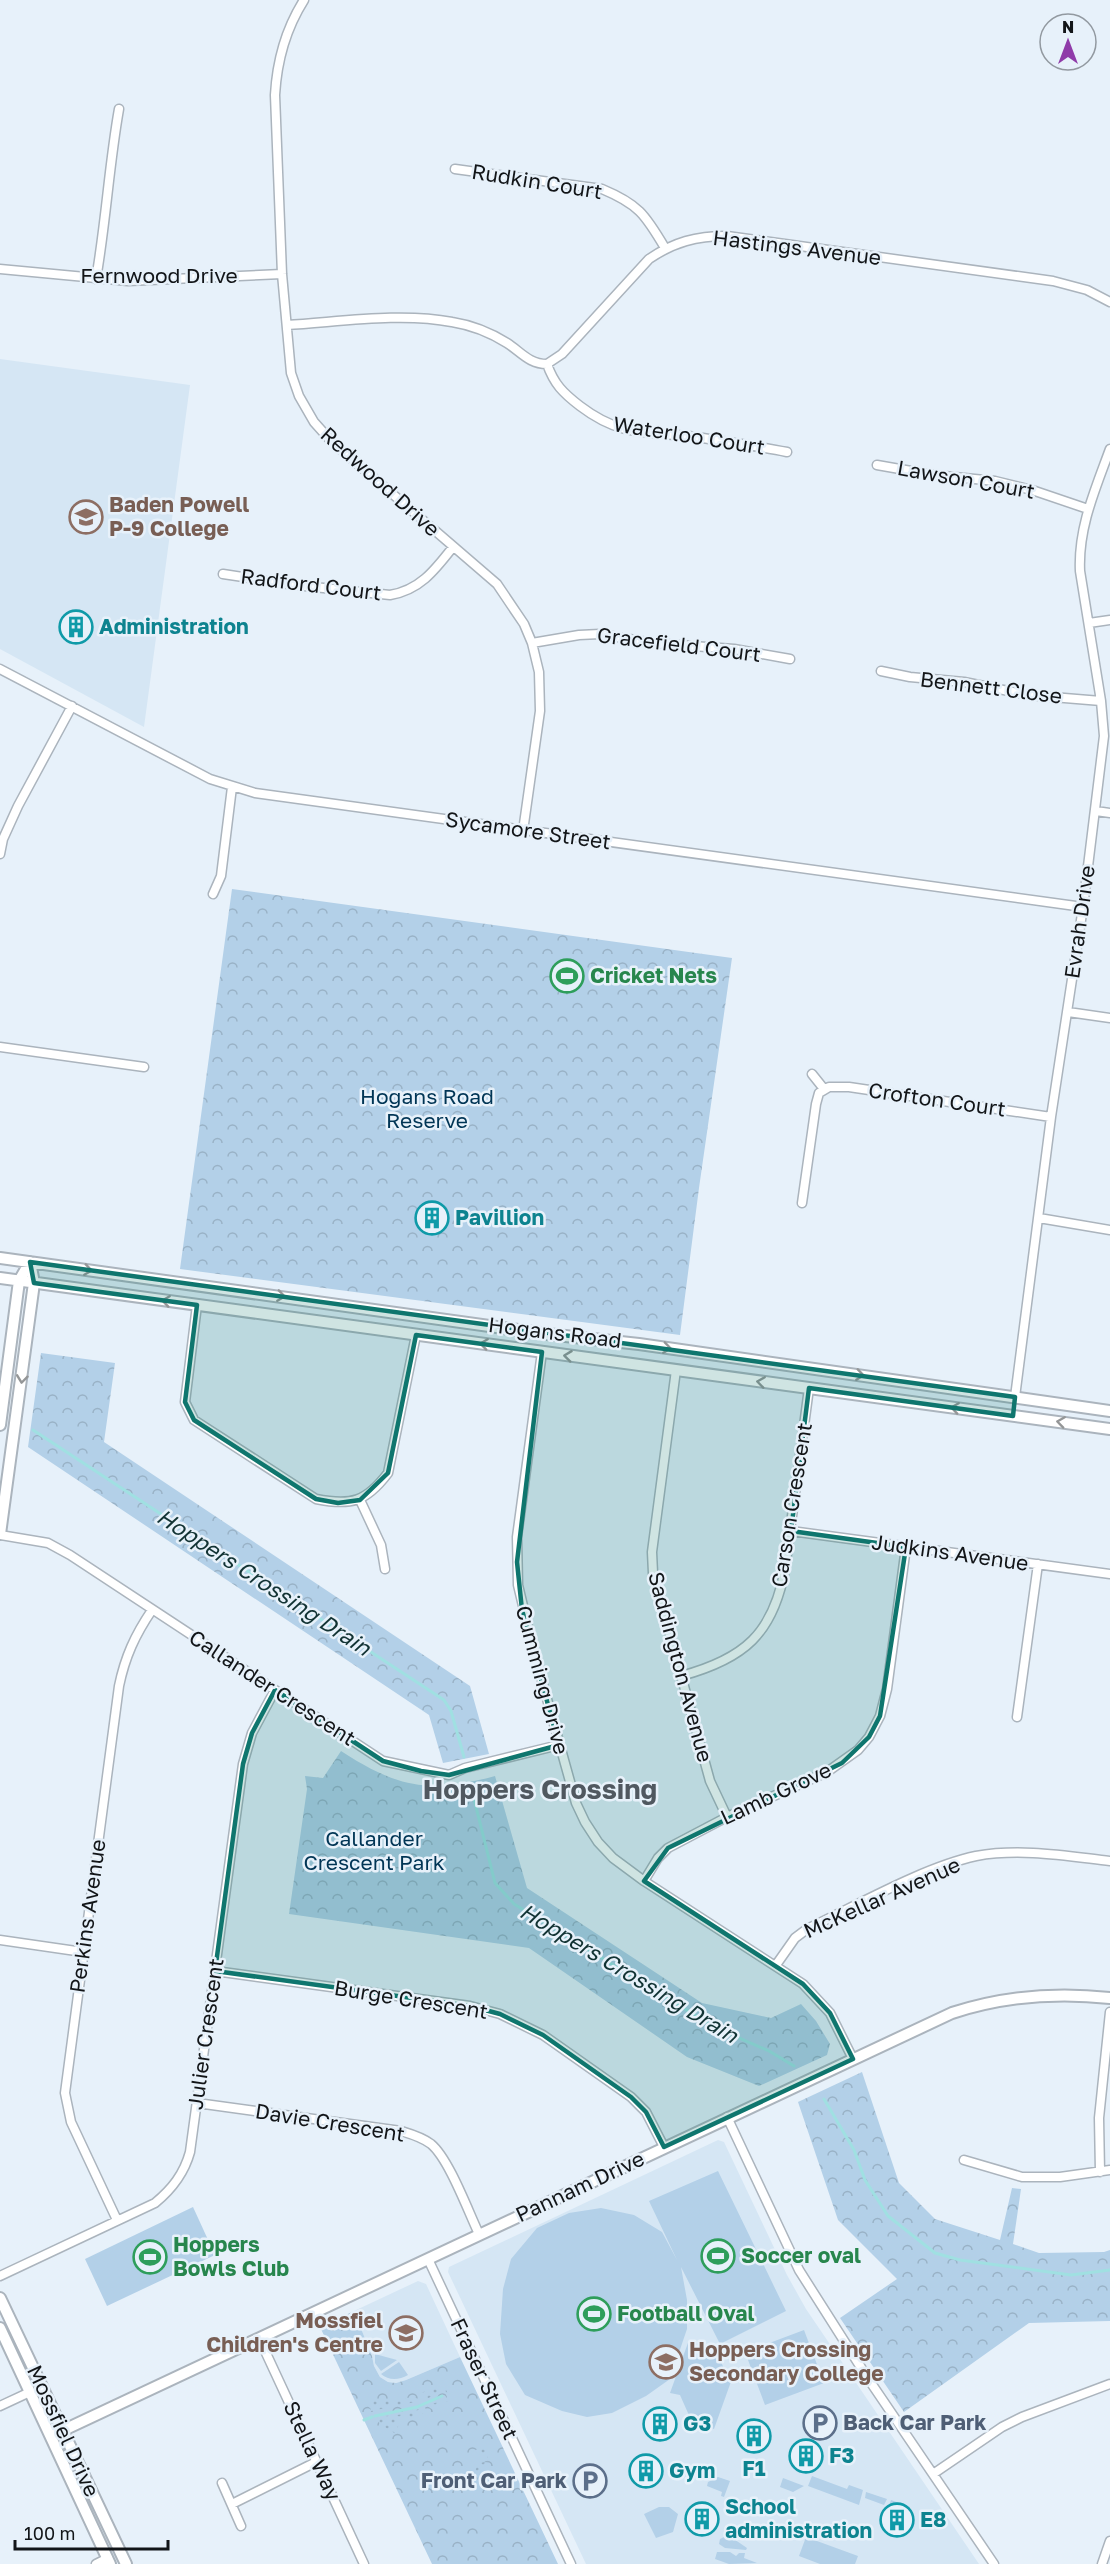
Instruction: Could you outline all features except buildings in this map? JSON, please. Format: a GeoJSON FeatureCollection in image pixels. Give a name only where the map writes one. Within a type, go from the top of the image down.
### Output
{"type":"FeatureCollection","features":[{"type":"Feature","properties":{"kind":"street","name":"Redwood Drive"},"geometry":{"type":"LineString","coordinates":[[304,0],[284,37],[277,69],[275,95],[282,274],[291,374],[299,396],[314,422],[331,441],[497,584],[513,604],[532,643],[539,672],[540,711],[523,831]]}},
{"type":"Feature","properties":{"kind":"street"},"geometry":{"type":"LineString","coordinates":[[96,279],[106,226],[108,176],[119,108]]}},
{"type":"Feature","properties":{"kind":"street","name":"Rudkin Court"},"geometry":{"type":"LineString","coordinates":[[455,169],[602,189],[623,198],[638,208],[665,248]]}},
{"type":"Feature","properties":{"kind":"street","name":"Hastings Avenue"},"geometry":{"type":"LineString","coordinates":[[547,364],[562,354],[634,274],[665,248],[701,236],[727,236],[1053,281],[1087,290],[1110,302]]}},
{"type":"Feature","properties":{"kind":"street","name":"Fernwood Drive"},"geometry":{"type":"LineString","coordinates":[[0,269],[96,279],[157,280],[282,274]]}},
{"type":"Feature","properties":{"kind":"street"},"geometry":{"type":"LineString","coordinates":[[287,325],[407,318],[452,322],[474,328],[507,344],[532,362],[547,364]]}},
{"type":"Feature","properties":{"kind":"street","name":"Waterloo Court"},"geometry":{"type":"LineString","coordinates":[[547,364],[553,381],[562,392],[601,422],[622,430],[694,437],[787,452]]}},
{"type":"Feature","properties":{"kind":"street","name":"Evrah Drive"},"geometry":{"type":"LineString","coordinates":[[1015,1397],[1051,1117],[1096,811],[1104,736],[1080,561],[1082,531],[1110,449]]}},
{"type":"Feature","properties":{"kind":"street","name":"Lawson Court"},"geometry":{"type":"LineString","coordinates":[[877,465],[934,475],[995,481],[1032,490],[1088,509]]}},
{"type":"Feature","properties":{"kind":"street","name":"Radford Court"},"geometry":{"type":"LineString","coordinates":[[223,574],[295,585],[390,595],[405,592],[418,585],[430,575],[453,547]]}},
{"type":"Feature","properties":{"kind":"street"},"geometry":{"type":"LineString","coordinates":[[1089,623],[1110,620]]}},
{"type":"Feature","properties":{"kind":"street","name":"Gracefield Court"},"geometry":{"type":"LineString","coordinates":[[532,643],[600,634],[652,643],[734,649],[790,659]]}},
{"type":"Feature","properties":{"kind":"street","name":"Sycamore Street"},"geometry":{"type":"LineString","coordinates":[[0,669],[184,767],[232,787],[273,796],[1083,907]]}},
{"type":"Feature","properties":{"kind":"street","name":"Bennett Close"},"geometry":{"type":"LineString","coordinates":[[882,671],[910,677],[964,682],[1028,695],[1101,701]]}},
{"type":"Feature","properties":{"kind":"street"},"geometry":{"type":"LineString","coordinates":[[0,854],[3,839],[18,806],[72,706]]}},
{"type":"Feature","properties":{"kind":"street"},"geometry":{"type":"LineString","coordinates":[[213,894],[221,876],[232,787]]}},
{"type":"Feature","properties":{"kind":"street"},"geometry":{"type":"LineString","coordinates":[[1096,811],[1110,813]]}},
{"type":"Feature","properties":{"kind":"street"},"geometry":{"type":"LineString","coordinates":[[1068,1012],[1110,1018]]}},
{"type":"Feature","properties":{"kind":"street"},"geometry":{"type":"LineString","coordinates":[[0,1047],[144,1067]]}},
{"type":"Feature","properties":{"kind":"street"},"geometry":{"type":"LineString","coordinates":[[802,1203],[816,1104],[818,1095],[824,1089],[812,1074]]}},
{"type":"Feature","properties":{"kind":"street","name":"Crofton Court"},"geometry":{"type":"LineString","coordinates":[[824,1089],[849,1087],[1051,1117]]}},
{"type":"Feature","properties":{"kind":"street"},"geometry":{"type":"LineString","coordinates":[[1039,1218],[1110,1230]]}},
{"type":"Feature","properties":{"kind":"street","name":"Hogans Road"},"geometry":{"type":"LineString","coordinates":[[0,1258],[547,1334],[639,1344],[1110,1411]]}},
{"type":"Feature","properties":{"kind":"street"},"geometry":{"type":"LineString","coordinates":[[0,1425],[19,1281],[30,1262]]}},
{"type":"Feature","properties":{"kind":"street"},"geometry":{"type":"LineString","coordinates":[[0,1535],[2,1502],[34,1283],[30,1262]]}},
{"type":"Feature","properties":{"kind":"street","name":"Hogans Road"},"geometry":{"type":"LineString","coordinates":[[0,1278],[1110,1429]]}},
{"type":"Feature","properties":{"kind":"street"},"geometry":{"type":"LineString","coordinates":[[196,1305],[185,1402],[194,1420],[316,1499],[338,1503],[360,1500],[376,1488],[388,1473],[416,1335]]}},
{"type":"Feature","properties":{"kind":"street"},"geometry":{"type":"LineString","coordinates":[[542,1352],[547,1334]]}},
{"type":"Feature","properties":{"kind":"street"},"geometry":{"type":"LineString","coordinates":[[639,1344],[644,1366]]}},
{"type":"Feature","properties":{"kind":"street","name":"Cumming Drive"},"geometry":{"type":"LineString","coordinates":[[542,1352],[520,1510],[517,1562],[522,1610],[576,1803],[598,1842],[613,1858],[644,1881],[803,1984],[830,2013],[853,2059]]}},
{"type":"Feature","properties":{"kind":"street","name":"Saddington Avenue"},"geometry":{"type":"LineString","coordinates":[[676,1370],[652,1552],[653,1573],[710,1781],[727,1817]]}},
{"type":"Feature","properties":{"kind":"street","name":"Carson Crescent"},"geometry":{"type":"LineString","coordinates":[[681,1676],[712,1668],[742,1651],[766,1622],[782,1589],[809,1388]]}},
{"type":"Feature","properties":{"kind":"street"},"geometry":{"type":"LineString","coordinates":[[1013,1416],[1015,1397]]}},
{"type":"Feature","properties":{"kind":"street"},"geometry":{"type":"LineString","coordinates":[[360,1500],[381,1545],[385,1569]]}},
{"type":"Feature","properties":{"kind":"street","name":"Judkins Avenue"},"geometry":{"type":"LineString","coordinates":[[791,1531],[1110,1574]]}},
{"type":"Feature","properties":{"kind":"street","name":"Callander Crescent"},"geometry":{"type":"LineString","coordinates":[[0,1535],[48,1543],[383,1761],[421,1771],[449,1775],[465,1768],[559,1745]]}},
{"type":"Feature","properties":{"kind":"street","name":"Lamb Grove"},"geometry":{"type":"LineString","coordinates":[[644,1881],[658,1858],[668,1848],[727,1817],[826,1772],[858,1750],[869,1737],[880,1716],[887,1689],[906,1547]]}},
{"type":"Feature","properties":{"kind":"street"},"geometry":{"type":"LineString","coordinates":[[1017,1717],[1038,1564]]}},
{"type":"Feature","properties":{"kind":"street","name":"Perkins Avenue"},"geometry":{"type":"LineString","coordinates":[[117,2220],[71,2122],[65,2102],[66,2081],[121,1677],[127,1652],[136,1633],[152,1610]]}},
{"type":"Feature","properties":{"kind":"street","name":"Julier Crescent"},"geometry":{"type":"LineString","coordinates":[[0,2276],[155,2203],[181,2175],[190,2152],[243,1764],[252,1733],[274,1690]]}},
{"type":"Feature","properties":{"kind":"street","name":"McKellar Avenue"},"geometry":{"type":"LineString","coordinates":[[776,1965],[795,1938],[807,1929],[921,1876],[966,1860],[1001,1853],[1027,1852],[1110,1861]]}},
{"type":"Feature","properties":{"kind":"street"},"geometry":{"type":"LineString","coordinates":[[0,1940],[83,1952]]}},
{"type":"Feature","properties":{"kind":"street","name":"Burge Crescent"},"geometry":{"type":"LineString","coordinates":[[215,1971],[470,2006],[500,2014],[543,2035],[631,2097],[646,2112],[664,2147]]}},
{"type":"Feature","properties":{"kind":"street","name":"Pannam Drive"},"geometry":{"type":"LineString","coordinates":[[51,2436],[928,2023],[978,2004],[1017,1997],[1060,1995],[1110,1998]]}},
{"type":"Feature","properties":{"kind":"street"},"geometry":{"type":"LineString","coordinates":[[1100,2172],[1099,2118],[1110,2012]]}},
{"type":"Feature","properties":{"kind":"street","name":"Davie Crescent"},"geometry":{"type":"LineString","coordinates":[[197,2103],[401,2131],[415,2135],[429,2143],[442,2157],[479,2234]]}},
{"type":"Feature","properties":{"kind":"street"},"geometry":{"type":"LineString","coordinates":[[727,2117],[800,2270],[837,2330],[994,2564]]}},
{"type":"Feature","properties":{"kind":"street"},"geometry":{"type":"LineString","coordinates":[[964,2160],[1022,2177],[1060,2177],[1110,2170]]}},
{"type":"Feature","properties":{"kind":"street","name":"Fraser Street"},"geometry":{"type":"LineString","coordinates":[[428,2259],[571,2564]]}},
{"type":"Feature","properties":{"kind":"street","name":"Mossfiel Drive"},"geometry":{"type":"LineString","coordinates":[[0,2298],[126,2564]]}},
{"type":"Feature","properties":{"kind":"street","name":"Mossfiel Drive"},"geometry":{"type":"LineString","coordinates":[[0,2328],[109,2561]]}},
{"type":"Feature","properties":{"kind":"street","name":"Stella Way"},"geometry":{"type":"LineString","coordinates":[[259,2338],[364,2564]]}},
{"type":"Feature","properties":{"kind":"street"},"geometry":{"type":"LineString","coordinates":[[933,2474],[1002,2427],[1022,2417],[1110,2384]]}},
{"type":"Feature","properties":{"kind":"street"},"geometry":{"type":"LineString","coordinates":[[0,2406],[43,2386]]}},
{"type":"Feature","properties":{"kind":"street"},"geometry":{"type":"LineString","coordinates":[[232,2504],[316,2462]]}},
{"type":"Feature","properties":{"kind":"street"},"geometry":{"type":"LineString","coordinates":[[222,2483],[241,2526]]}},
{"type":"Feature","properties":{"kind":"street"},"geometry":{"type":"LineString","coordinates":[[1102,2564],[1110,2541]]}},
{"type":"Feature","properties":{"kind":"street"},"geometry":{"type":"LineString","coordinates":[[96,2564],[109,2561],[120,2552]]}},
{"type":"Feature","properties":{"kind":"highlighted area"},"geometry":{"type":"Polygon","coordinates":[[[30,1262],[1015,1397],[1013,1416],[809,1388],[791,1531],[906,1547],[880,1716],[869,1737],[842,1763],[668,1848],[644,1881],[803,1984],[830,2013],[853,2059],[664,2147],[646,2112],[631,2097],[543,2035],[500,2014],[470,2006],[215,1971],[243,1764],[252,1733],[275,1690],[383,1761],[421,1771],[449,1775],[559,1745],[522,1610],[517,1562],[542,1352],[416,1335],[388,1473],[360,1500],[338,1503],[316,1499],[194,1420],[185,1402],[197,1305],[34,1283],[30,1262]]]}},
{"type":"Feature","properties":{"kind":"shaded area","name":"Baden Powell P-9 College"},"geometry":{"type":"Polygon","coordinates":[[[0,359],[190,385],[144,727],[0,649],[0,359]]]}},
{"type":"Feature","properties":{"kind":"shaded area","name":"Hoppers Crossing Secondary College"},"geometry":{"type":"Polygon","coordinates":[[[718,2140],[724,2142],[787,2275],[806,2309],[979,2564],[586,2564],[448,2272],[449,2267],[718,2140]]]}},
{"type":"Feature","properties":{"kind":"shaded area","name":"Mossfiel Children's Centre"},"geometry":{"type":"Polygon","coordinates":[[[418,2281],[426,2284],[460,2357],[406,2380],[396,2383],[388,2382],[380,2377],[374,2366],[354,2311],[418,2281]]]}},
{"type":"Feature","properties":{"kind":"green space","name":"Hogans Road Reserve"},"geometry":{"type":"Polygon","coordinates":[[[232,889],[732,958],[680,1335],[180,1269],[232,889]]]}},
{"type":"Feature","properties":{"kind":"green space"},"geometry":{"type":"Polygon","coordinates":[[[41,1353],[115,1363],[104,1442],[470,1686],[489,1754],[443,1763],[429,1715],[28,1447],[41,1353]]]}},
{"type":"Feature","properties":{"kind":"green space","name":"Callander Crescent Park"},"geometry":{"type":"Polygon","coordinates":[[[341,1751],[380,1773],[415,1784],[451,1785],[495,1776],[527,1888],[702,2003],[771,2018],[801,2004],[816,2021],[830,2044],[827,2055],[759,2086],[687,2057],[529,1948],[289,1914],[307,1789],[305,1776],[323,1778],[341,1751]]]}},
{"type":"Feature","properties":{"kind":"green space"},"geometry":{"type":"Polygon","coordinates":[[[862,2072],[899,2183],[935,2219],[1000,2240],[1012,2188],[1021,2189],[1013,2244],[1039,2253],[1110,2250],[1110,2321],[1029,2323],[904,2412],[840,2318],[897,2279],[838,2220],[798,2102],[862,2072]]]}},
{"type":"Feature","properties":{"kind":"green space","name":"Football Oval"},"geometry":{"type":"Polygon","coordinates":[[[718,2171],[786,2311],[720,2344],[681,2267],[687,2300],[687,2329],[670,2379],[646,2396],[612,2413],[587,2417],[562,2411],[525,2395],[506,2364],[500,2334],[503,2289],[511,2259],[537,2228],[569,2213],[601,2208],[634,2215],[662,2232],[677,2260],[649,2201],[718,2171]]]}},
{"type":"Feature","properties":{"kind":"green space","name":"Hoppers Bowls Club"},"geometry":{"type":"Polygon","coordinates":[[[193,2207],[215,2255],[107,2306],[85,2259],[193,2207]]]}},
{"type":"Feature","properties":{"kind":"green space"},"geometry":{"type":"Polygon","coordinates":[[[354,2311],[374,2366],[380,2377],[388,2382],[396,2383],[406,2380],[460,2357],[558,2564],[432,2564],[320,2327],[354,2311]]]}},
{"type":"Feature","properties":{"kind":"green space"},"geometry":{"type":"Polygon","coordinates":[[[804,2330],[824,2383],[765,2405],[745,2352],[804,2330]]]}},
{"type":"Feature","properties":{"kind":"green space"},"geometry":{"type":"Polygon","coordinates":[[[689,2340],[716,2349],[726,2374],[733,2376],[714,2429],[692,2422],[680,2395],[670,2393],[689,2340]]]}},
{"type":"Feature","properties":{"kind":"green space"},"geometry":{"type":"Polygon","coordinates":[[[375,2354],[397,2360],[381,2371],[375,2363],[375,2354]]]}},
{"type":"Feature","properties":{"kind":"green space"},"geometry":{"type":"Polygon","coordinates":[[[399,2362],[408,2375],[394,2379],[381,2374],[399,2362]]]}},
{"type":"Feature","properties":{"kind":"green space"},"geometry":{"type":"Polygon","coordinates":[[[436,2387],[446,2390],[452,2401],[441,2402],[431,2409],[427,2405],[443,2401],[447,2397],[445,2392],[441,2391],[425,2400],[421,2393],[436,2387]]]}},
{"type":"Feature","properties":{"kind":"green space"},"geometry":{"type":"Polygon","coordinates":[[[414,2396],[420,2401],[371,2411],[365,2399],[401,2400],[414,2396]]]}},
{"type":"Feature","properties":{"kind":"green space"},"geometry":{"type":"Polygon","coordinates":[[[425,2406],[426,2412],[410,2419],[404,2417],[400,2419],[396,2434],[380,2424],[377,2419],[408,2414],[425,2406]]]}},
{"type":"Feature","properties":{"kind":"green space"},"geometry":{"type":"Polygon","coordinates":[[[481,2439],[488,2458],[487,2462],[486,2455],[477,2455],[475,2450],[479,2449],[481,2439]]]}},
{"type":"Feature","properties":{"kind":"green space"},"geometry":{"type":"Polygon","coordinates":[[[487,2462],[483,2477],[475,2472],[478,2463],[487,2462]]]}},
{"type":"Feature","properties":{"kind":"green space"},"geometry":{"type":"Polygon","coordinates":[[[812,2476],[847,2489],[849,2485],[863,2490],[859,2505],[808,2486],[812,2476]]]}},
{"type":"Feature","properties":{"kind":"green space"},"geometry":{"type":"Polygon","coordinates":[[[718,2477],[730,2481],[724,2497],[721,2496],[722,2492],[707,2486],[708,2482],[718,2477]]]}},
{"type":"Feature","properties":{"kind":"green space"},"geometry":{"type":"Polygon","coordinates":[[[783,2478],[804,2486],[793,2492],[780,2487],[783,2478]]]}},
{"type":"Feature","properties":{"kind":"green space"},"geometry":{"type":"Polygon","coordinates":[[[866,2492],[887,2499],[884,2505],[865,2498],[866,2492]]]}},
{"type":"Feature","properties":{"kind":"green space"},"geometry":{"type":"Polygon","coordinates":[[[891,2500],[910,2507],[908,2514],[889,2506],[891,2500]]]}},
{"type":"Feature","properties":{"kind":"green space"},"geometry":{"type":"Polygon","coordinates":[[[659,2507],[669,2507],[678,2514],[673,2532],[656,2538],[644,2514],[659,2507]]]}},
{"type":"Feature","properties":{"kind":"green space"},"geometry":{"type":"Polygon","coordinates":[[[728,2535],[747,2548],[746,2550],[725,2548],[719,2544],[720,2539],[728,2535]]]}},
{"type":"Feature","properties":{"kind":"green space"},"geometry":{"type":"Polygon","coordinates":[[[806,2537],[858,2556],[855,2564],[820,2564],[799,2556],[806,2537]]]}},
{"type":"Feature","properties":{"kind":"green space"},"geometry":{"type":"Polygon","coordinates":[[[717,2552],[730,2552],[736,2556],[739,2553],[745,2553],[744,2558],[757,2563],[729,2564],[715,2559],[717,2552]]]}},
{"type":"Feature","properties":{"kind":"waterway","name":"Hoppers Crossing Drain"},"geometry":{"type":"LineString","coordinates":[[33,1430],[444,1700],[451,1711],[464,1757]]}},
{"type":"Feature","properties":{"kind":"waterway","name":"Hoppers Crossing Drain"},"geometry":{"type":"LineString","coordinates":[[471,1787],[495,1883],[514,1904],[714,2027],[769,2051],[794,2066]]}},
{"type":"Feature","properties":{"kind":"waterway","name":"Hoppers Crossing Drain"},"geometry":{"type":"LineString","coordinates":[[824,2099],[854,2150],[865,2180],[888,2216],[935,2253],[960,2260],[1071,2275],[1110,2270]]}},
{"type":"Feature","properties":{"kind":"waterway"},"geometry":{"type":"LineString","coordinates":[[375,2416],[417,2407],[442,2396]]}},
{"type":"Feature","properties":{"kind":"waterway"},"geometry":{"type":"LineString","coordinates":[[364,2420],[372,2417]]}},
{"type":"Feature","properties":{"kind":"place","name":"Baden Powell P-9 College"},"geometry":{"type":"Point","coordinates":[86,517]}},
{"type":"Feature","properties":{"kind":"place","name":"Administration"},"geometry":{"type":"Point","coordinates":[76,627]}},
{"type":"Feature","properties":{"kind":"place","name":"Cricket Nets"},"geometry":{"type":"Point","coordinates":[567,976]}},
{"type":"Feature","properties":{"kind":"place","name":"Pavillion"},"geometry":{"type":"Point","coordinates":[432,1218]}},
{"type":"Feature","properties":{"kind":"place","name":"Soccer oval"},"geometry":{"type":"Point","coordinates":[718,2256]}},
{"type":"Feature","properties":{"kind":"place","name":"Hoppers Bowls Club"},"geometry":{"type":"Point","coordinates":[150,2257]}},
{"type":"Feature","properties":{"kind":"place","name":"Football Oval"},"geometry":{"type":"Point","coordinates":[594,2314]}},
{"type":"Feature","properties":{"kind":"place","name":"Mossfiel Children's Centre"},"geometry":{"type":"Point","coordinates":[406,2333]}},
{"type":"Feature","properties":{"kind":"place","name":"Hoppers Crossing Secondary College"},"geometry":{"type":"Point","coordinates":[666,2362]}},
{"type":"Feature","properties":{"kind":"place","name":"Back Car Park"},"geometry":{"type":"Point","coordinates":[820,2423]}},
{"type":"Feature","properties":{"kind":"place","name":"G3"},"geometry":{"type":"Point","coordinates":[660,2424]}},
{"type":"Feature","properties":{"kind":"place","name":"F1"},"geometry":{"type":"Point","coordinates":[754,2436]}},
{"type":"Feature","properties":{"kind":"place","name":"F3"},"geometry":{"type":"Point","coordinates":[806,2456]}},
{"type":"Feature","properties":{"kind":"place","name":"Gym"},"geometry":{"type":"Point","coordinates":[646,2471]}},
{"type":"Feature","properties":{"kind":"place","name":"Front Car Park"},"geometry":{"type":"Point","coordinates":[590,2481]}},
{"type":"Feature","properties":{"kind":"place","name":"School administration"},"geometry":{"type":"Point","coordinates":[702,2519]}},
{"type":"Feature","properties":{"kind":"place","name":"E8"},"geometry":{"type":"Point","coordinates":[897,2520]}},
{"type":"Feature","properties":{"kind":"district","name":"Hoppers Crossing"},"geometry":{"type":"Point","coordinates":[540,1790]}}]}
